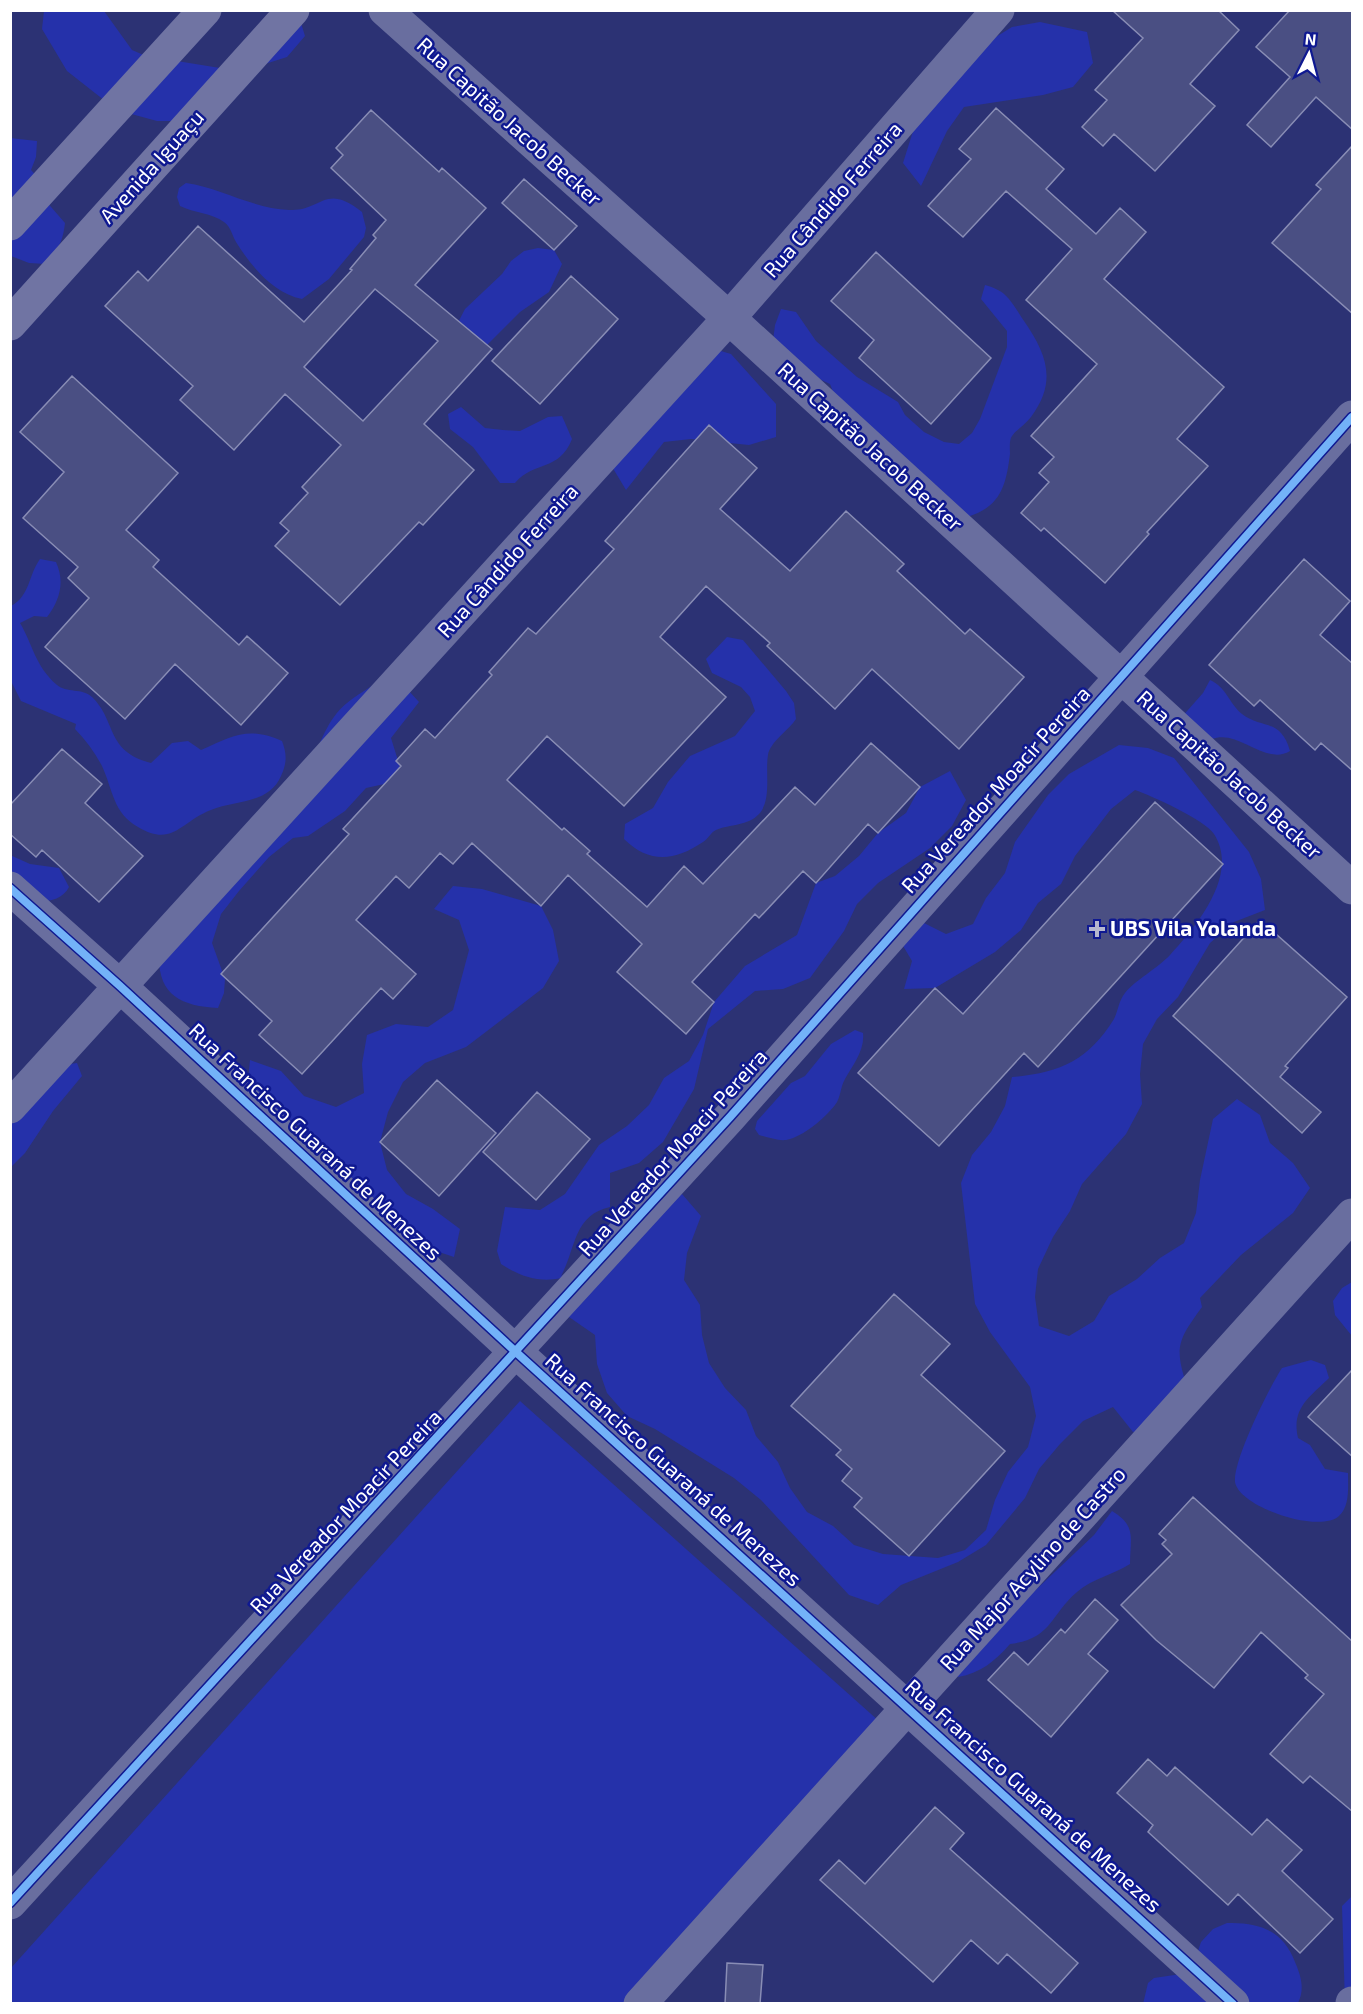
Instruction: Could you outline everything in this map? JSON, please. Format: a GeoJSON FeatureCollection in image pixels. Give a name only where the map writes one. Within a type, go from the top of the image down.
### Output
{"type":"FeatureCollection","features":[{"type":"Feature","properties":{"kind":"street"},"geometry":{"type":"LineString","coordinates":[[10,224],[205,10]]}},
{"type":"Feature","properties":{"kind":"street","name":"Avenida Iguaçu"},"geometry":{"type":"LineString","coordinates":[[10,324],[293,10]]}},
{"type":"Feature","properties":{"kind":"street","name":"Rua Capitão Jacob Becker"},"geometry":{"type":"LineString","coordinates":[[385,10],[729,318],[1353,888]]}},
{"type":"Feature","properties":{"kind":"street","name":"Rua Cândido Ferreira"},"geometry":{"type":"LineString","coordinates":[[10,1107],[729,318],[998,10]]}},
{"type":"Feature","properties":{"kind":"street","name":"Rua Vereador Moacir Pereira"},"geometry":{"type":"LineString","coordinates":[[10,1903],[517,1353],[1353,417]]}},
{"type":"Feature","properties":{"kind":"street","name":"Rua Francisco Guaraná de Menezes"},"geometry":{"type":"LineString","coordinates":[[10,888],[1233,2004]]}},
{"type":"Feature","properties":{"kind":"street","name":"Rua Major Acylino de Castro"},"geometry":{"type":"LineString","coordinates":[[640,2004],[1353,1215]]}},
{"type":"Feature","properties":{"kind":"shaded area"},"geometry":{"type":"Polygon","coordinates":[[[44,11],[104,11],[132,50],[146,56],[220,68],[301,23],[305,36],[287,57],[249,69],[173,121],[157,121],[124,112],[109,104],[67,71],[42,29],[44,11]]]}},
{"type":"Feature","properties":{"kind":"shaded area"},"geometry":{"type":"Polygon","coordinates":[[[1040,22],[1087,32],[1093,63],[1073,87],[1043,95],[964,107],[947,131],[921,186],[903,163],[920,109],[986,43],[1012,27],[1040,22]]]}},
{"type":"Feature","properties":{"kind":"shaded area"},"geometry":{"type":"Polygon","coordinates":[[[10,138],[37,141],[36,157],[31,170],[42,182],[45,200],[65,223],[59,245],[46,264],[29,263],[11,256],[10,138]]]}},
{"type":"Feature","properties":{"kind":"shaded area"},"geometry":{"type":"Polygon","coordinates":[[[186,183],[276,209],[300,209],[324,200],[339,199],[362,212],[366,228],[364,237],[329,279],[302,299],[291,296],[272,285],[256,269],[224,222],[180,206],[177,197],[179,188],[186,183]]]}},
{"type":"Feature","properties":{"kind":"shaded area"},"geometry":{"type":"Polygon","coordinates":[[[538,248],[554,250],[562,264],[549,292],[520,312],[482,350],[450,338],[465,309],[502,274],[511,261],[524,251],[538,248]]]}},
{"type":"Feature","properties":{"kind":"shaded area"},"geometry":{"type":"Polygon","coordinates":[[[985,285],[999,290],[1016,308],[1038,344],[1046,368],[1046,379],[1039,404],[1029,420],[1011,438],[1006,476],[1000,493],[987,507],[967,517],[836,399],[830,384],[817,378],[773,341],[775,325],[781,309],[796,312],[816,341],[857,377],[898,402],[905,415],[924,432],[944,442],[959,444],[972,433],[980,419],[1007,347],[1007,331],[981,299],[985,285]]]}},
{"type":"Feature","properties":{"kind":"shaded area"},"geometry":{"type":"Polygon","coordinates":[[[714,349],[731,354],[776,404],[776,437],[749,445],[691,439],[664,442],[626,490],[611,465],[714,349]]]}},
{"type":"Feature","properties":{"kind":"shaded area"},"geometry":{"type":"Polygon","coordinates":[[[461,407],[485,428],[503,430],[520,431],[548,417],[562,416],[572,439],[567,449],[554,461],[531,471],[515,483],[500,483],[473,447],[450,429],[448,414],[461,407]]]}},
{"type":"Feature","properties":{"kind":"shaded area"},"geometry":{"type":"Polygon","coordinates":[[[40,559],[56,562],[59,569],[60,591],[47,617],[34,616],[20,623],[39,663],[57,685],[65,689],[84,692],[92,697],[100,706],[119,743],[126,751],[136,758],[151,763],[172,743],[188,741],[201,750],[232,737],[250,734],[260,734],[282,741],[285,763],[276,785],[269,792],[251,800],[211,810],[169,834],[150,833],[123,815],[102,766],[75,729],[76,724],[21,701],[11,681],[11,606],[22,597],[40,559]]]}},
{"type":"Feature","properties":{"kind":"shaded area"},"geometry":{"type":"Polygon","coordinates":[[[727,637],[743,640],[794,703],[796,719],[769,750],[767,794],[763,808],[750,821],[716,830],[703,842],[682,853],[662,857],[643,853],[624,839],[625,824],[653,808],[668,782],[690,756],[735,736],[755,711],[750,697],[741,687],[712,673],[706,659],[727,637]]]}},
{"type":"Feature","properties":{"kind":"shaded area"},"geometry":{"type":"Polygon","coordinates":[[[386,677],[408,690],[419,702],[391,738],[400,767],[398,781],[366,788],[345,811],[308,836],[293,838],[269,857],[239,891],[221,914],[212,943],[225,979],[224,993],[218,1008],[193,1004],[174,996],[167,989],[163,980],[159,955],[317,750],[337,714],[352,699],[386,677]]]}},
{"type":"Feature","properties":{"kind":"shaded area"},"geometry":{"type":"Polygon","coordinates":[[[1210,680],[1224,691],[1242,714],[1281,733],[1290,751],[1271,754],[1232,739],[1222,737],[1212,739],[1180,719],[1203,693],[1210,680]]]}},
{"type":"Feature","properties":{"kind":"shaded area"},"geometry":{"type":"Polygon","coordinates":[[[1119,745],[1148,748],[1174,758],[1249,852],[1261,879],[1265,910],[1234,922],[1210,943],[1178,997],[1157,1019],[1143,1044],[1140,1074],[1142,1104],[1126,1134],[1082,1184],[1038,1269],[1035,1297],[1039,1326],[1069,1336],[1094,1321],[1109,1296],[1137,1279],[1160,1258],[1184,1243],[1196,1213],[1200,1180],[1213,1119],[1237,1099],[1260,1115],[1270,1143],[1293,1163],[1310,1188],[1293,1213],[1241,1255],[1200,1298],[1202,1307],[1183,1336],[1181,1344],[1180,1362],[1187,1386],[1153,1430],[1133,1432],[1113,1407],[1083,1421],[1039,1469],[1025,1498],[986,1545],[958,1562],[901,1585],[878,1605],[849,1595],[761,1500],[734,1478],[655,1429],[627,1416],[607,1393],[597,1364],[595,1335],[569,1317],[561,1278],[545,1280],[530,1277],[501,1264],[497,1251],[505,1207],[540,1210],[565,1194],[599,1145],[627,1126],[649,1105],[664,1078],[689,1061],[703,1035],[714,1002],[745,966],[797,935],[816,883],[835,876],[859,856],[878,833],[906,813],[920,787],[950,771],[966,800],[952,826],[930,848],[878,883],[857,904],[844,931],[810,978],[783,989],[755,991],[708,1029],[694,1089],[663,1142],[639,1163],[610,1173],[610,1207],[598,1211],[582,1225],[561,1276],[682,1194],[701,1216],[687,1253],[684,1280],[700,1305],[702,1335],[709,1363],[725,1388],[746,1410],[756,1436],[778,1462],[790,1488],[807,1512],[833,1526],[854,1545],[883,1554],[938,1558],[965,1550],[986,1530],[995,1500],[1008,1472],[1028,1447],[1036,1416],[1030,1387],[990,1332],[975,1304],[961,1183],[972,1155],[991,1132],[1005,1106],[1012,1077],[1058,1068],[1083,1055],[1094,1045],[1114,1019],[1125,993],[1165,960],[1192,930],[1212,899],[1218,883],[1222,866],[1221,850],[1209,828],[1165,803],[1135,790],[1111,809],[1075,856],[1061,884],[1038,903],[1021,930],[995,952],[935,988],[904,989],[912,961],[896,934],[920,921],[946,934],[973,924],[986,898],[1005,873],[1015,842],[1048,795],[1069,774],[1119,745]]]}},
{"type":"Feature","properties":{"kind":"shaded area"},"geometry":{"type":"Polygon","coordinates":[[[10,855],[30,864],[59,868],[69,887],[64,894],[51,900],[11,899],[10,855]]]}},
{"type":"Feature","properties":{"kind":"shaded area"},"geometry":{"type":"Polygon","coordinates":[[[453,886],[482,889],[541,906],[553,930],[559,961],[543,988],[466,1047],[425,1063],[403,1082],[388,1112],[380,1142],[387,1170],[406,1194],[433,1209],[460,1229],[454,1257],[424,1247],[320,1151],[300,1127],[247,1090],[250,1060],[281,1071],[304,1096],[336,1107],[364,1093],[362,1064],[367,1035],[396,1024],[428,1027],[453,1010],[469,950],[459,920],[434,909],[453,886]]]}},
{"type":"Feature","properties":{"kind":"shaded area"},"geometry":{"type":"Polygon","coordinates":[[[855,1030],[863,1033],[862,1045],[858,1057],[843,1082],[837,1102],[831,1110],[820,1121],[793,1138],[780,1140],[759,1135],[755,1129],[757,1121],[791,1083],[805,1076],[831,1044],[855,1030]]]}},
{"type":"Feature","properties":{"kind":"shaded area"},"geometry":{"type":"Polygon","coordinates":[[[77,1063],[82,1076],[53,1111],[25,1153],[11,1167],[11,1123],[16,1107],[63,1065],[77,1063]]]}},
{"type":"Feature","properties":{"kind":"shaded area"},"geometry":{"type":"Polygon","coordinates":[[[1352,1282],[1352,1336],[1335,1315],[1333,1301],[1342,1288],[1352,1282]]]}},
{"type":"Feature","properties":{"kind":"shaded area"},"geometry":{"type":"Polygon","coordinates":[[[1311,1360],[1325,1365],[1329,1378],[1309,1397],[1300,1411],[1297,1419],[1298,1438],[1310,1445],[1325,1469],[1348,1473],[1348,1496],[1343,1512],[1329,1521],[1315,1522],[1298,1520],[1264,1508],[1250,1500],[1240,1491],[1235,1482],[1246,1442],[1261,1407],[1282,1368],[1311,1360]]]}},
{"type":"Feature","properties":{"kind":"shaded area"},"geometry":{"type":"Polygon","coordinates":[[[520,1401],[880,1722],[627,2003],[11,2004],[11,1968],[520,1401]]]}},
{"type":"Feature","properties":{"kind":"shaded area"},"geometry":{"type":"Polygon","coordinates":[[[1112,1511],[1129,1528],[1130,1564],[1083,1587],[1068,1601],[1049,1625],[1034,1637],[1010,1644],[987,1665],[974,1673],[958,1677],[953,1668],[1094,1535],[1112,1511]]]}},
{"type":"Feature","properties":{"kind":"shaded area"},"geometry":{"type":"Polygon","coordinates":[[[1352,1896],[1352,2003],[1345,2003],[1342,1906],[1352,1896]]]}},
{"type":"Feature","properties":{"kind":"shaded area"},"geometry":{"type":"Polygon","coordinates":[[[1227,1923],[1250,1924],[1269,1930],[1284,1943],[1290,1951],[1300,1977],[1302,1988],[1298,2003],[1143,2004],[1148,1983],[1154,1978],[1181,1974],[1195,1960],[1201,1942],[1213,1929],[1227,1923]]]}},
{"type":"Feature","properties":{"kind":"building"},"geometry":{"type":"Polygon","coordinates":[[[1112,10],[1218,10],[1239,30],[1190,84],[1215,106],[1155,171],[1114,134],[1103,146],[1082,127],[1107,100],[1095,90],[1143,38],[1112,10]]]}},
{"type":"Feature","properties":{"kind":"building"},"geometry":{"type":"Polygon","coordinates":[[[1290,10],[1353,10],[1353,130],[1316,97],[1271,147],[1247,125],[1290,77],[1256,47],[1290,10]]]}},
{"type":"Feature","properties":{"kind":"building"},"geometry":{"type":"Polygon","coordinates":[[[996,108],[1064,169],[1046,189],[1096,234],[1120,208],[1146,232],[1104,279],[1224,387],[1177,439],[1208,466],[1147,532],[1149,534],[1105,583],[1044,528],[1041,531],[1021,513],[1049,482],[1039,473],[1054,457],[1031,436],[1097,364],[1026,300],[1072,249],[1006,191],[963,237],[928,206],[971,159],[959,149],[996,108]]]}},
{"type":"Feature","properties":{"kind":"building"},"geometry":{"type":"Polygon","coordinates":[[[371,110],[439,172],[442,168],[486,208],[415,285],[492,349],[424,424],[474,470],[423,525],[419,522],[340,605],[275,546],[289,531],[280,523],[308,493],[302,487],[341,445],[285,394],[234,450],[180,400],[193,386],[105,306],[138,271],[148,281],[198,226],[304,322],[352,270],[350,269],[376,238],[373,235],[386,220],[331,168],[343,155],[336,148],[371,110]],[[375,289],[304,367],[363,421],[438,341],[375,289]]]}},
{"type":"Feature","properties":{"kind":"building"},"geometry":{"type":"Polygon","coordinates":[[[1353,145],[1353,314],[1272,243],[1321,189],[1316,185],[1353,145]]]}},
{"type":"Feature","properties":{"kind":"building"},"geometry":{"type":"Polygon","coordinates":[[[524,179],[577,226],[554,250],[502,203],[524,179]]]}},
{"type":"Feature","properties":{"kind":"building"},"geometry":{"type":"Polygon","coordinates":[[[876,252],[991,358],[931,424],[859,358],[874,340],[831,301],[876,252]]]}},
{"type":"Feature","properties":{"kind":"building"},"geometry":{"type":"Polygon","coordinates":[[[571,276],[618,319],[540,404],[492,361],[571,276]]]}},
{"type":"Feature","properties":{"kind":"building"},"geometry":{"type":"Polygon","coordinates":[[[72,376],[178,473],[126,530],[159,560],[153,567],[239,645],[247,636],[288,673],[241,725],[175,664],[125,719],[45,647],[89,598],[68,578],[78,567],[23,518],[64,472],[20,432],[72,376]]]}},
{"type":"Feature","properties":{"kind":"building"},"geometry":{"type":"Polygon","coordinates":[[[709,425],[757,468],[720,509],[790,571],[846,511],[904,564],[897,571],[965,634],[970,629],[1024,677],[959,749],[872,669],[835,709],[767,646],[770,643],[706,586],[660,637],[726,697],[624,806],[547,736],[507,780],[562,830],[564,828],[590,851],[587,854],[647,907],[684,866],[703,884],[795,787],[815,805],[871,743],[920,787],[878,833],[868,824],[816,883],[803,871],[759,918],[755,914],[692,982],[714,1002],[686,1034],[617,972],[642,944],[568,875],[541,906],[472,843],[453,864],[440,853],[409,888],[396,876],[356,920],[416,974],[393,999],[381,988],[302,1074],[259,1035],[272,1021],[221,974],[349,834],[343,829],[401,766],[396,761],[425,729],[435,738],[492,675],[489,672],[528,628],[536,634],[614,549],[605,541],[709,425]]]}},
{"type":"Feature","properties":{"kind":"building"},"geometry":{"type":"Polygon","coordinates":[[[1304,559],[1350,601],[1320,635],[1353,664],[1353,771],[1321,743],[1315,750],[1260,700],[1254,706],[1209,665],[1304,559]]]}},
{"type":"Feature","properties":{"kind":"building"},"geometry":{"type":"Polygon","coordinates":[[[62,749],[102,784],[85,803],[143,856],[99,902],[42,850],[36,857],[10,834],[10,805],[62,749]]]}},
{"type":"Feature","properties":{"kind":"building"},"geometry":{"type":"Polygon","coordinates":[[[1155,802],[1223,864],[1038,1067],[1024,1053],[939,1146],[858,1073],[935,988],[963,1014],[1155,802]]]}},
{"type":"Feature","properties":{"kind":"building"},"geometry":{"type":"Polygon","coordinates":[[[1260,920],[1347,997],[1285,1066],[1288,1068],[1280,1077],[1321,1112],[1302,1133],[1173,1016],[1260,920]]]}},
{"type":"Feature","properties":{"kind":"building"},"geometry":{"type":"Polygon","coordinates":[[[437,1080],[496,1133],[439,1196],[380,1142],[437,1080]]]}},
{"type":"Feature","properties":{"kind":"building"},"geometry":{"type":"Polygon","coordinates":[[[537,1092],[590,1139],[536,1200],[483,1152],[537,1092]]]}},
{"type":"Feature","properties":{"kind":"building"},"geometry":{"type":"Polygon","coordinates":[[[894,1294],[950,1344],[921,1375],[1005,1451],[909,1556],[854,1507],[862,1498],[842,1481],[852,1469],[836,1455],[841,1450],[791,1406],[894,1294]]]}},
{"type":"Feature","properties":{"kind":"building"},"geometry":{"type":"Polygon","coordinates":[[[1353,1369],[1353,1457],[1308,1417],[1353,1369]]]}},
{"type":"Feature","properties":{"kind":"building"},"geometry":{"type":"Polygon","coordinates":[[[1193,1497],[1353,1642],[1353,1812],[1310,1776],[1303,1783],[1270,1754],[1324,1694],[1305,1678],[1308,1675],[1261,1632],[1214,1688],[1156,1640],[1121,1605],[1172,1554],[1162,1544],[1166,1540],[1159,1534],[1193,1497]]]}},
{"type":"Feature","properties":{"kind":"building"},"geometry":{"type":"Polygon","coordinates":[[[1095,1599],[1118,1620],[1088,1654],[1108,1671],[1051,1737],[988,1680],[1014,1652],[1028,1665],[1061,1629],[1065,1633],[1095,1599]]]}},
{"type":"Feature","properties":{"kind":"building"},"geometry":{"type":"Polygon","coordinates":[[[1148,1759],[1167,1776],[1175,1767],[1252,1835],[1267,1819],[1302,1850],[1282,1871],[1333,1919],[1300,1953],[1238,1894],[1228,1905],[1148,1832],[1153,1825],[1117,1793],[1148,1759]]]}},
{"type":"Feature","properties":{"kind":"building"},"geometry":{"type":"Polygon","coordinates":[[[935,1807],[964,1833],[950,1849],[1078,1963],[1051,1993],[1007,1954],[998,1964],[971,1940],[933,1982],[820,1880],[839,1860],[865,1884],[935,1807]]]}},
{"type":"Feature","properties":{"kind":"building"},"geometry":{"type":"Polygon","coordinates":[[[727,1963],[763,1965],[760,2004],[725,2004],[727,1963]]]}},
{"type":"Feature","properties":{"kind":"cycle path"},"geometry":{"type":"LineString","coordinates":[[10,1903],[730,1117],[1352,417]]}},
{"type":"Feature","properties":{"kind":"cycle path"},"geometry":{"type":"LineString","coordinates":[[10,888],[1233,2004]]}},
{"type":"Feature","properties":{"kind":"place","name":"UBS Vila Yolanda"},"geometry":{"type":"Point","coordinates":[1097,929]}}]}
